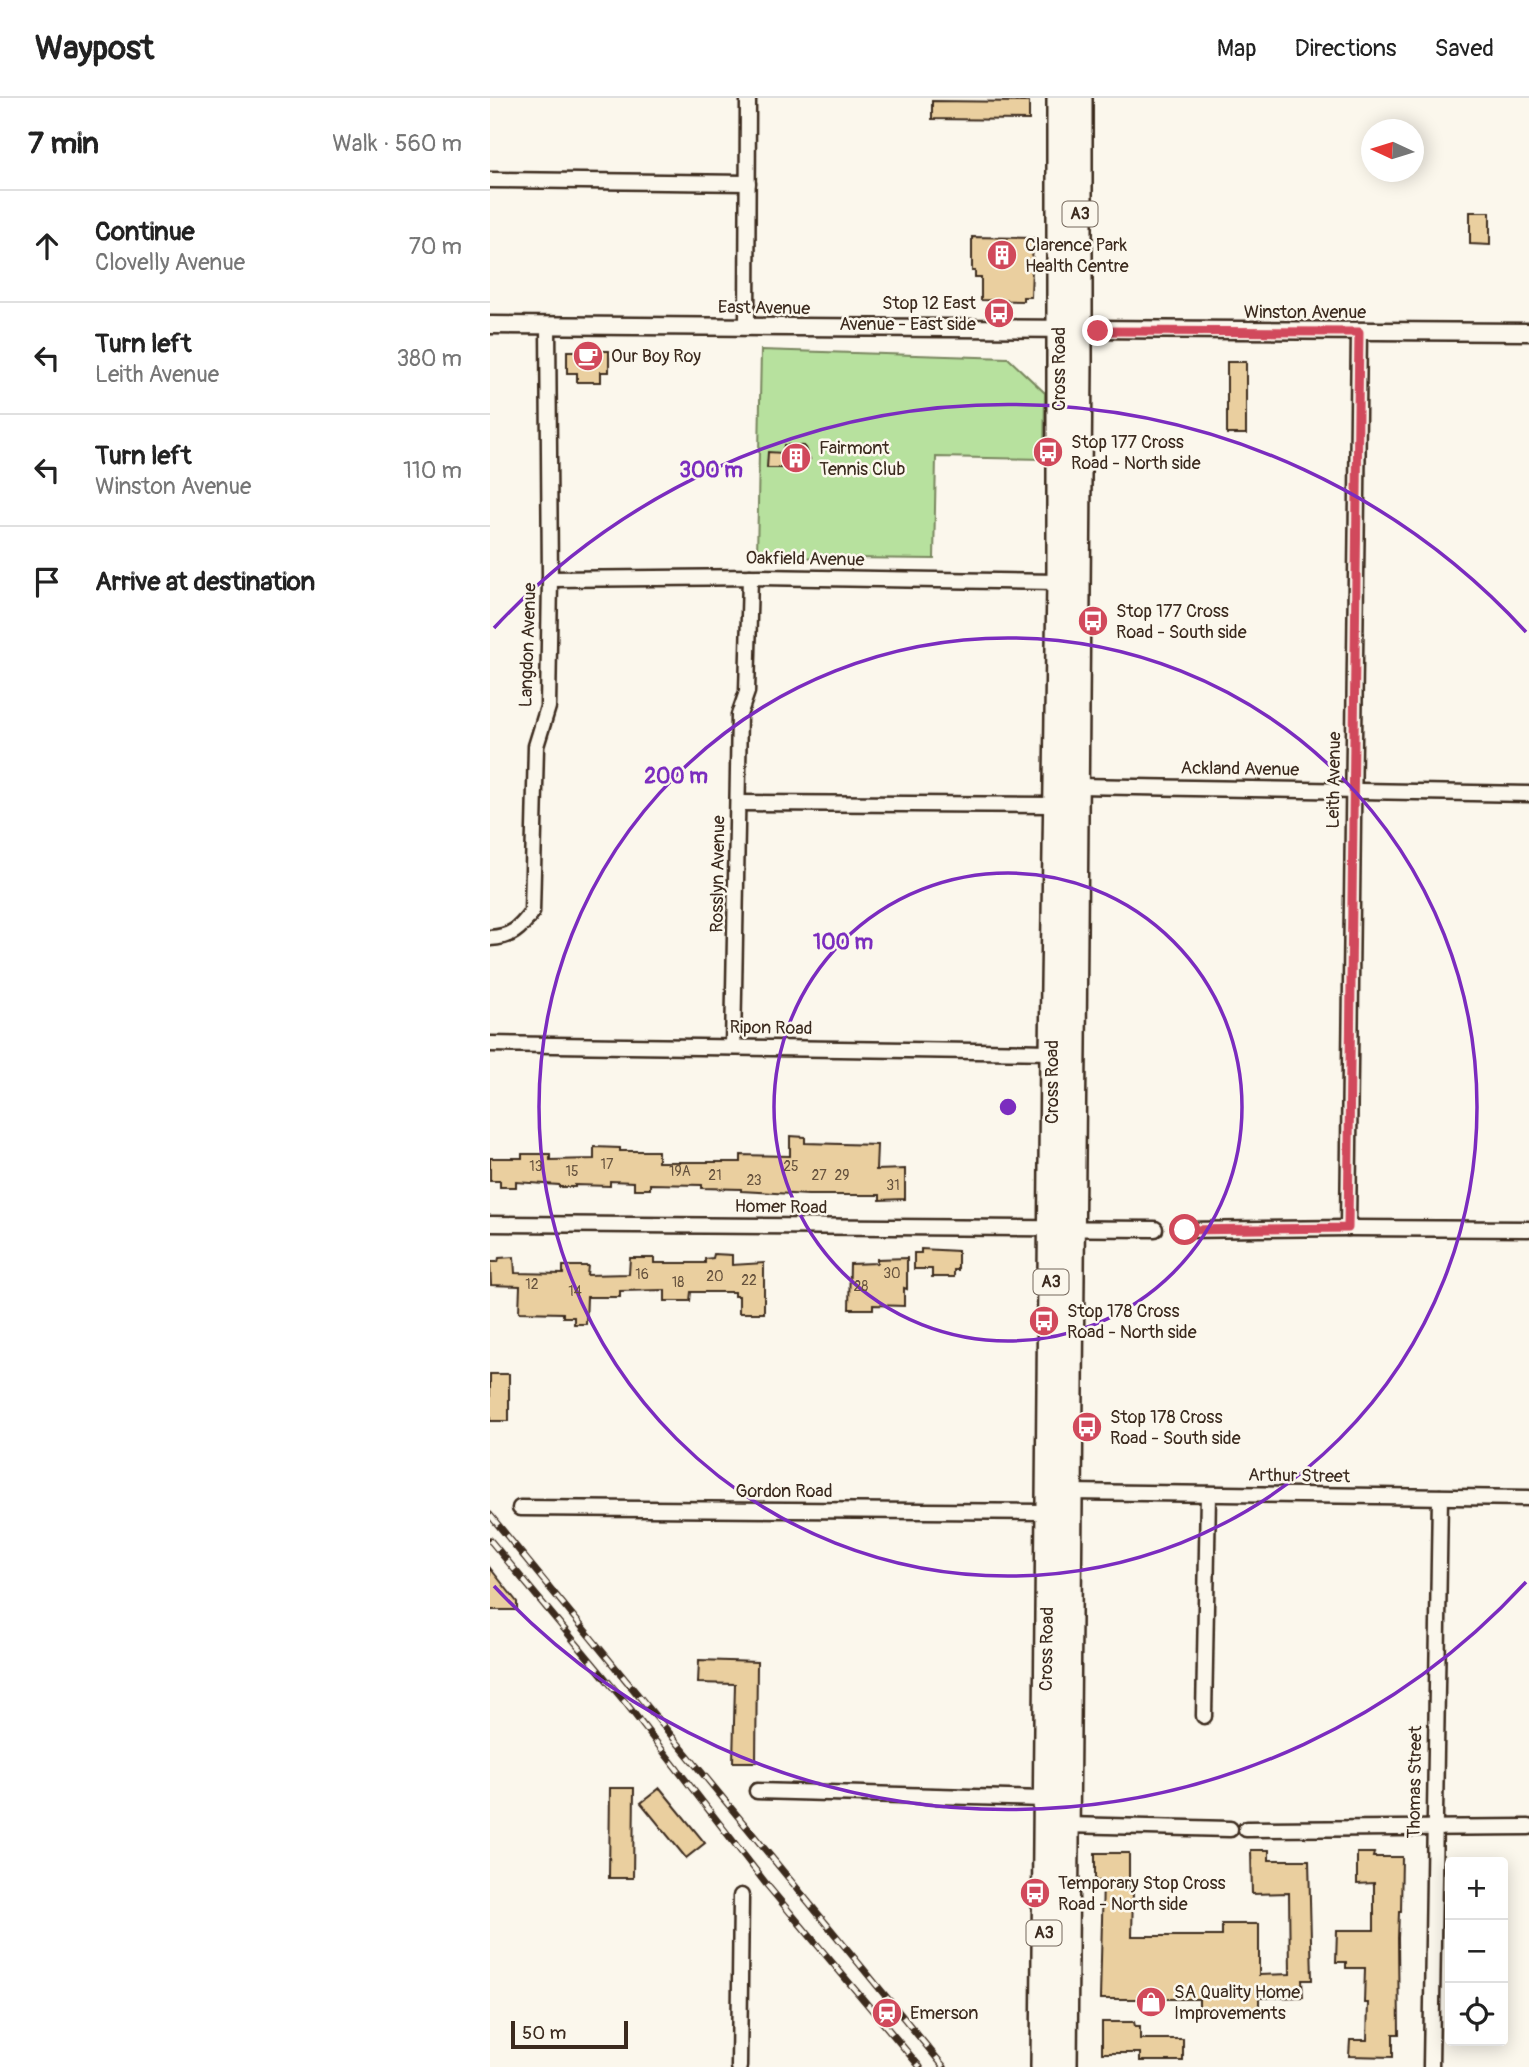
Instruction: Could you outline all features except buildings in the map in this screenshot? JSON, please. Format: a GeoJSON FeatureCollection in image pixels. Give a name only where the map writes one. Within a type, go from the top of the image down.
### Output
{"type":"FeatureCollection","features":[{"type":"Feature","properties":{"kind":"highway","name":"Cross Road"},"geometry":{"type":"LineString","coordinates":[[1059,98],[1069,331]]}},
{"type":"Feature","properties":{"kind":"highway","name":"Cross Road"},"geometry":{"type":"LineString","coordinates":[[1063,1052],[1077,786],[1068,582],[1069,331],[1080,98]]}},
{"type":"Feature","properties":{"kind":"highway","name":"Cross Road"},"geometry":{"type":"LineString","coordinates":[[1065,2067],[1069,1492],[1062,1229],[1063,1052],[1055,805],[1068,582]]}},
{"type":"Feature","properties":{"kind":"highway"},"geometry":{"type":"LineString","coordinates":[[1056,771],[1077,786],[1055,805],[1076,824]]}},
{"type":"Feature","properties":{"kind":"highway","name":"Cross Road"},"geometry":{"type":"LineString","coordinates":[[1043,2067],[1048,1512],[1062,1229]]}},
{"type":"Feature","properties":{"kind":"highway"},"geometry":{"type":"LineString","coordinates":[[1048,1512],[1069,1492]]}},
{"type":"Feature","properties":{"kind":"highway"},"geometry":{"type":"LineString","coordinates":[[1045,1799],[1066,1825]]}},
{"type":"Feature","properties":{"kind":"street"},"geometry":{"type":"LineString","coordinates":[[747,327],[748,98]]}},
{"type":"Feature","properties":{"kind":"street"},"geometry":{"type":"LineString","coordinates":[[490,180],[748,183]]}},
{"type":"Feature","properties":{"kind":"street","name":"East Avenue"},"geometry":{"type":"LineString","coordinates":[[490,325],[1069,331]]}},
{"type":"Feature","properties":{"kind":"street","name":"Langdon Avenue"},"geometry":{"type":"LineString","coordinates":[[490,938],[504,937],[520,928],[532,912],[536,746],[548,707],[548,326]]}},
{"type":"Feature","properties":{"kind":"street","name":"Winston Avenue"},"geometry":{"type":"LineString","coordinates":[[1069,331],[1529,332]]}},
{"type":"Feature","properties":{"kind":"street","name":"Leith Avenue"},"geometry":{"type":"LineString","coordinates":[[1348,1228],[1359,332]]}},
{"type":"Feature","properties":{"kind":"street","name":"Oakfield Avenue"},"geometry":{"type":"LineString","coordinates":[[550,579],[750,577],[1068,582]]}},
{"type":"Feature","properties":{"kind":"street","name":"Rosslyn Avenue"},"geometry":{"type":"LineString","coordinates":[[733,1047],[739,715],[747,692],[750,577]]}},
{"type":"Feature","properties":{"kind":"street","name":"Ackland Avenue"},"geometry":{"type":"LineString","coordinates":[[1077,786],[1529,794]]}},
{"type":"Feature","properties":{"kind":"street"},"geometry":{"type":"LineString","coordinates":[[738,803],[1055,805]]}},
{"type":"Feature","properties":{"kind":"street","name":"Ripon Road"},"geometry":{"type":"LineString","coordinates":[[490,1044],[1063,1052]]}},
{"type":"Feature","properties":{"kind":"street","name":"Homer Road"},"geometry":{"type":"LineString","coordinates":[[490,1224],[1155,1229]]}},
{"type":"Feature","properties":{"kind":"street"},"geometry":{"type":"LineString","coordinates":[[1185,1230],[1529,1229]]}},
{"type":"Feature","properties":{"kind":"street","name":"Arthur Street"},"geometry":{"type":"LineString","coordinates":[[1069,1492],[1529,1498]]}},
{"type":"Feature","properties":{"kind":"street"},"geometry":{"type":"LineString","coordinates":[[1204,1716],[1208,1494]]}},
{"type":"Feature","properties":{"kind":"street","name":"Thomas Street"},"geometry":{"type":"LineString","coordinates":[[1431,2067],[1440,1497]]}},
{"type":"Feature","properties":{"kind":"street","name":"Gordon Road"},"geometry":{"type":"LineString","coordinates":[[520,1508],[1048,1512]]}},
{"type":"Feature","properties":{"kind":"street"},"geometry":{"type":"LineString","coordinates":[[757,1791],[1045,1799]]}},
{"type":"Feature","properties":{"kind":"street"},"geometry":{"type":"LineString","coordinates":[[1066,1825],[1230,1829]]}},
{"type":"Feature","properties":{"kind":"street"},"geometry":{"type":"LineString","coordinates":[[1246,1829],[1529,1827]]}},
{"type":"Feature","properties":{"kind":"street"},"geometry":{"type":"LineString","coordinates":[[739,2067],[741,1896]]}},
{"type":"Feature","properties":{"kind":"green space"},"geometry":{"type":"Polygon","coordinates":[[[761,350],[1008,358],[1045,393],[1044,459],[936,457],[934,559],[757,557],[761,350]]]}},
{"type":"Feature","properties":{"kind":"railway"},"geometry":{"type":"LineString","coordinates":[[490,1515],[944,2067]]}},
{"type":"Feature","properties":{"kind":"railway"},"geometry":{"type":"LineString","coordinates":[[490,1540],[625,1702],[767,1885],[920,2067]]}},
{"type":"Feature","properties":{"kind":"place","name":"Clarence Park Health Centre"},"geometry":{"type":"Point","coordinates":[1002,255]}},
{"type":"Feature","properties":{"kind":"place","name":"Stop 12 East Avenue - East side"},"geometry":{"type":"Point","coordinates":[999,313]}},
{"type":"Feature","properties":{"kind":"place","name":"Our Boy Roy"},"geometry":{"type":"Point","coordinates":[588,356]}},
{"type":"Feature","properties":{"kind":"place","name":"Stop 177 Cross Road - North side"},"geometry":{"type":"Point","coordinates":[1048,452]}},
{"type":"Feature","properties":{"kind":"place","name":"Fairmont Tennis Club"},"geometry":{"type":"Point","coordinates":[796,458]}},
{"type":"Feature","properties":{"kind":"place","name":"Stop 177 Cross Road - South side"},"geometry":{"type":"Point","coordinates":[1093,621]}},
{"type":"Feature","properties":{"kind":"place","name":"Stop 178 Cross Road - North side"},"geometry":{"type":"Point","coordinates":[1044,1321]}},
{"type":"Feature","properties":{"kind":"place","name":"Stop 178 Cross Road - South side"},"geometry":{"type":"Point","coordinates":[1087,1427]}},
{"type":"Feature","properties":{"kind":"place","name":"Temporary Stop Cross Road - North side"},"geometry":{"type":"Point","coordinates":[1035,1893]}},
{"type":"Feature","properties":{"kind":"place","name":"SA Quality Home Improvements"},"geometry":{"type":"Point","coordinates":[1151,2002]}},
{"type":"Feature","properties":{"kind":"place","name":"Emerson"},"geometry":{"type":"Point","coordinates":[887,2013]}},
{"type":"Feature","properties":{"kind":"route"},"geometry":{"type":"LineString","coordinates":[[1098,331],[1359,332],[1348,1228],[1185,1230]]}}]}
